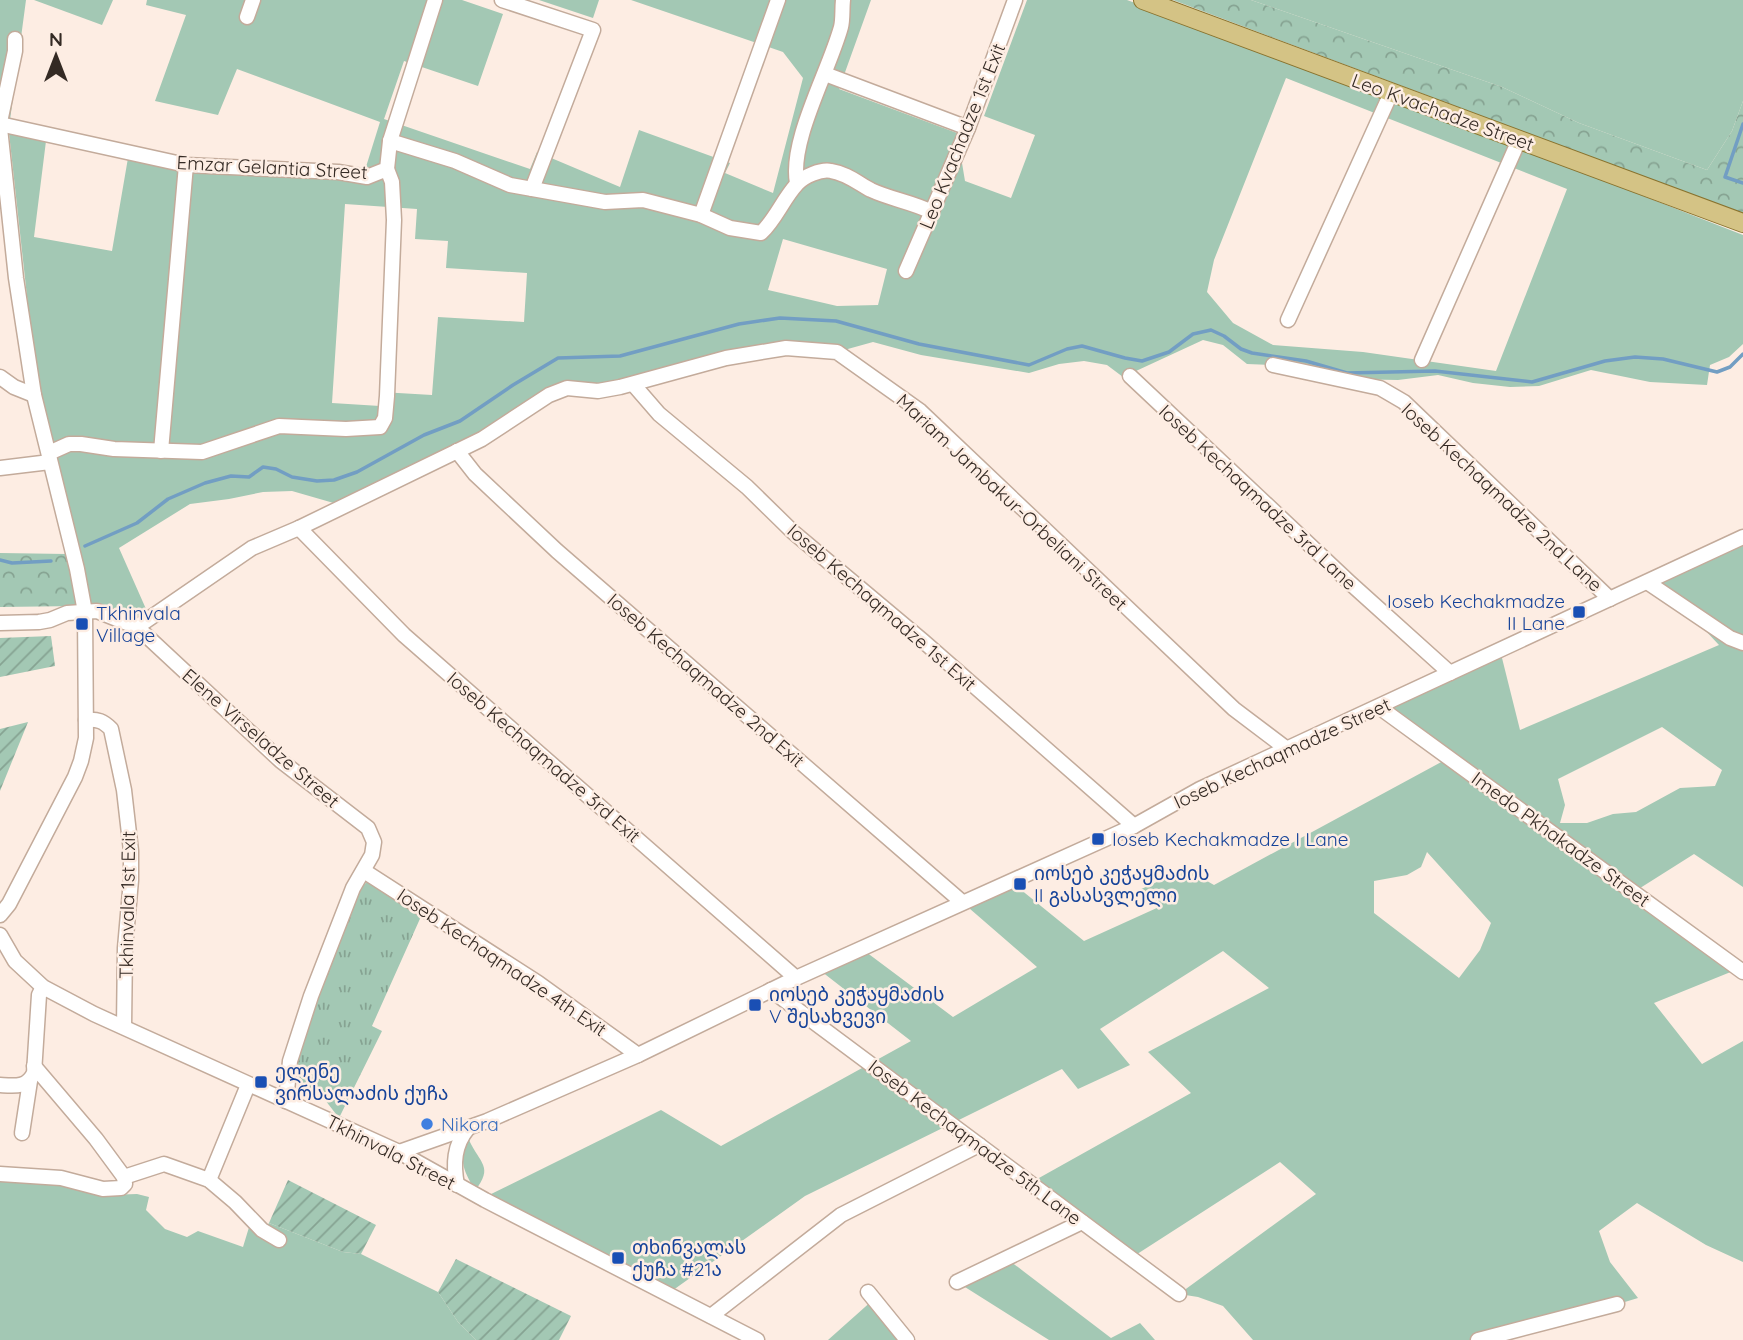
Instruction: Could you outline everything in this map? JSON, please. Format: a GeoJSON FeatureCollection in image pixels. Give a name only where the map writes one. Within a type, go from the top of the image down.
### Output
{"type":"FeatureCollection","features":[{"type":"Feature","properties":{"kind":"main road","name":"Leo Kvachadze Street"},"geometry":{"type":"LineString","coordinates":[[1143,0],[1743,223]]}},
{"type":"Feature","properties":{"kind":"street"},"geometry":{"type":"LineString","coordinates":[[247,16],[253,0]]}},
{"type":"Feature","properties":{"kind":"street","name":"Emzar Gelantia Street"},"geometry":{"type":"LineString","coordinates":[[0,125],[186,165],[338,172],[367,177],[387,169],[390,141],[435,0]]}},
{"type":"Feature","properties":{"kind":"street"},"geometry":{"type":"LineString","coordinates":[[502,0],[593,30],[532,189]]}},
{"type":"Feature","properties":{"kind":"street"},"geometry":{"type":"LineString","coordinates":[[701,215],[778,0]]}},
{"type":"Feature","properties":{"kind":"street"},"geometry":{"type":"LineString","coordinates":[[797,184],[794,169],[803,134],[842,24],[843,0]]}},
{"type":"Feature","properties":{"kind":"street","name":"Leo Kvachadze 1st Exit"},"geometry":{"type":"LineString","coordinates":[[906,271],[968,128],[1016,0]]}},
{"type":"Feature","properties":{"kind":"street"},"geometry":{"type":"LineString","coordinates":[[0,915],[9,904],[75,777],[86,738],[85,612],[34,395],[16,278],[0,125],[15,39]]}},
{"type":"Feature","properties":{"kind":"street"},"geometry":{"type":"LineString","coordinates":[[825,75],[968,128]]}},
{"type":"Feature","properties":{"kind":"street"},"geometry":{"type":"LineString","coordinates":[[1288,320],[1391,93]]}},
{"type":"Feature","properties":{"kind":"street"},"geometry":{"type":"LineString","coordinates":[[1422,360],[1519,140]]}},
{"type":"Feature","properties":{"kind":"street"},"geometry":{"type":"LineString","coordinates":[[390,141],[455,161],[510,185],[605,202],[643,200],[701,215],[730,228],[761,233],[797,184],[814,173],[829,170],[872,190],[932,212]]}},
{"type":"Feature","properties":{"kind":"street"},"geometry":{"type":"LineString","coordinates":[[161,451],[186,165]]}},
{"type":"Feature","properties":{"kind":"street"},"geometry":{"type":"LineString","coordinates":[[0,468],[49,458],[69,444],[114,449],[202,452],[279,426],[346,429],[380,427],[385,418],[394,220],[392,182],[387,169]]}},
{"type":"Feature","properties":{"kind":"street","name":"Mariam Jambakur-Orbeliani Street"},"geometry":{"type":"LineString","coordinates":[[137,627],[252,548],[457,451],[503,426],[549,395],[567,388],[598,391],[726,358],[786,348],[837,352],[920,411],[1218,694],[1287,749]]}},
{"type":"Feature","properties":{"kind":"street","name":"Ioseb Kechaqmadze 2nd Lane"},"geometry":{"type":"LineString","coordinates":[[1273,365],[1380,388],[1404,402],[1610,599]]}},
{"type":"Feature","properties":{"kind":"street","name":"Ioseb Kechaqmadze 3rd Lane"},"geometry":{"type":"LineString","coordinates":[[1130,376],[1450,673]]}},
{"type":"Feature","properties":{"kind":"street"},"geometry":{"type":"LineString","coordinates":[[0,377],[14,387],[34,395]]}},
{"type":"Feature","properties":{"kind":"street","name":"Ioseb Kechaqmadze 1st Exit"},"geometry":{"type":"LineString","coordinates":[[633,384],[659,414],[747,487],[793,532],[923,641],[1134,826]]}},
{"type":"Feature","properties":{"kind":"street","name":"Ioseb Kechaqmadze 2nd Exit"},"geometry":{"type":"LineString","coordinates":[[457,451],[475,474],[557,551],[962,902]]}},
{"type":"Feature","properties":{"kind":"street","name":"Ioseb Kechaqmadze 3rd Exit"},"geometry":{"type":"LineString","coordinates":[[299,528],[404,635],[796,978]]}},
{"type":"Feature","properties":{"kind":"street","name":"Ioseb Kechaqmadze Street"},"geometry":{"type":"LineString","coordinates":[[398,1152],[468,1128],[638,1055],[796,978],[1134,826],[1200,789],[1743,537]]}},
{"type":"Feature","properties":{"kind":"street"},"geometry":{"type":"LineString","coordinates":[[1647,582],[1730,638],[1743,643]]}},
{"type":"Feature","properties":{"kind":"street","name":"Elene Virseladze Street"},"geometry":{"type":"LineString","coordinates":[[85,612],[97,611],[137,627],[281,761],[368,828],[374,842],[372,855],[354,888],[311,996],[290,1061],[286,1101]]}},
{"type":"Feature","properties":{"kind":"street"},"geometry":{"type":"LineString","coordinates":[[0,623],[39,622],[66,613],[85,612]]}},
{"type":"Feature","properties":{"kind":"street","name":"Imedo Pkhakadze Street"},"geometry":{"type":"LineString","coordinates":[[1379,707],[1743,972]]}},
{"type":"Feature","properties":{"kind":"street","name":"Tkhinvala 1st Exit"},"geometry":{"type":"LineString","coordinates":[[86,720],[98,719],[111,729],[128,818],[131,880],[125,948],[124,1027]]}},
{"type":"Feature","properties":{"kind":"street","name":"Ioseb Kechaqmadze 4th Exit"},"geometry":{"type":"LineString","coordinates":[[364,871],[538,983],[638,1055]]}},
{"type":"Feature","properties":{"kind":"street","name":"Tkhinvala Street"},"geometry":{"type":"LineString","coordinates":[[0,935],[15,961],[43,986],[248,1085],[398,1152],[757,1340]]}},
{"type":"Feature","properties":{"kind":"street"},"geometry":{"type":"LineString","coordinates":[[22,1133],[34,1066],[39,995],[43,986]]}},
{"type":"Feature","properties":{"kind":"street","name":"Ioseb Kechaqmadze 5th Lane"},"geometry":{"type":"LineString","coordinates":[[771,990],[1179,1294]]}},
{"type":"Feature","properties":{"kind":"street"},"geometry":{"type":"LineString","coordinates":[[0,1174],[61,1178],[103,1189],[121,1188],[125,1184],[124,1177],[96,1139],[34,1066]]}},
{"type":"Feature","properties":{"kind":"street"},"geometry":{"type":"LineString","coordinates":[[0,1085],[17,1086],[30,1081]]}},
{"type":"Feature","properties":{"kind":"street"},"geometry":{"type":"LineString","coordinates":[[209,1180],[248,1085]]}},
{"type":"Feature","properties":{"kind":"street"},"geometry":{"type":"LineString","coordinates":[[457,1185],[454,1160],[462,1136],[468,1128]]}},
{"type":"Feature","properties":{"kind":"street"},"geometry":{"type":"LineString","coordinates":[[711,1316],[841,1215],[979,1145]]}},
{"type":"Feature","properties":{"kind":"street"},"geometry":{"type":"LineString","coordinates":[[124,1177],[164,1164],[209,1180],[262,1230],[279,1240]]}},
{"type":"Feature","properties":{"kind":"street"},"geometry":{"type":"LineString","coordinates":[[957,1282],[1082,1222]]}},
{"type":"Feature","properties":{"kind":"street"},"geometry":{"type":"LineString","coordinates":[[868,1292],[907,1340]]}},
{"type":"Feature","properties":{"kind":"street"},"geometry":{"type":"LineString","coordinates":[[1478,1340],[1617,1304]]}},
{"type":"Feature","properties":{"kind":"green space"},"geometry":{"type":"Polygon","coordinates":[[[0,0],[26,0],[10,120],[192,162],[365,170],[380,122],[237,69],[218,115],[155,101],[186,15],[146,5],[147,0],[462,0],[503,14],[478,86],[404,61],[384,119],[530,169],[537,152],[620,187],[639,130],[730,163],[725,173],[773,193],[803,78],[783,52],[631,0],[871,0],[839,89],[957,133],[965,181],[1011,198],[1035,135],[984,116],[1027,0],[1127,0],[1391,97],[1743,235],[1743,344],[1729,357],[1710,365],[1707,385],[1650,382],[1591,370],[1539,386],[1510,387],[1473,383],[1438,375],[1398,380],[1347,379],[1273,365],[1247,364],[1223,345],[1203,340],[1123,377],[1107,365],[1084,361],[1059,364],[1029,373],[921,355],[873,342],[837,352],[786,348],[620,387],[567,388],[503,426],[344,506],[292,491],[263,492],[190,504],[119,548],[150,618],[137,627],[85,612],[37,387],[8,124],[0,83],[0,0]],[[1286,78],[1214,260],[1207,292],[1233,323],[1273,345],[1363,352],[1496,371],[1567,189],[1286,78]],[[46,141],[34,237],[112,251],[128,158],[46,141]],[[345,204],[332,403],[380,406],[381,392],[432,395],[438,317],[524,322],[527,273],[446,268],[448,241],[415,239],[417,209],[345,204]],[[783,239],[768,290],[837,306],[878,305],[887,269],[783,239]]]}},
{"type":"Feature","properties":{"kind":"green space"},"geometry":{"type":"Polygon","coordinates":[[[34,0],[113,0],[102,25],[34,0]]]}},
{"type":"Feature","properties":{"kind":"green space"},"geometry":{"type":"Polygon","coordinates":[[[539,0],[599,0],[593,18],[539,0]]]}},
{"type":"Feature","properties":{"kind":"green space"},"geometry":{"type":"Polygon","coordinates":[[[1173,0],[1251,0],[1502,87],[1579,123],[1707,170],[1732,131],[1743,101],[1743,214],[1173,0]]]}},
{"type":"Feature","properties":{"kind":"green space"},"geometry":{"type":"Polygon","coordinates":[[[1251,0],[1743,0],[1743,101],[1732,131],[1707,170],[1579,123],[1502,87],[1251,0]]]}},
{"type":"Feature","properties":{"kind":"green space"},"geometry":{"type":"Polygon","coordinates":[[[1743,539],[1743,887],[1694,854],[1637,890],[1743,967],[1654,1003],[1702,1064],[1743,1041],[1743,1262],[1706,1245],[1637,1203],[1599,1231],[1610,1262],[1638,1298],[1565,1320],[1480,1340],[1253,1340],[1223,1306],[1198,1297],[1179,1294],[1316,1194],[1280,1162],[1131,1258],[1030,1183],[1191,1093],[1148,1052],[1269,988],[1223,951],[1100,1029],[1130,1065],[1078,1089],[1062,1069],[805,1196],[669,1293],[485,1197],[661,1110],[721,1146],[911,1041],[817,968],[862,949],[953,1017],[1037,967],[962,902],[1009,880],[1084,941],[1159,907],[1139,890],[1186,869],[1214,885],[1445,760],[1379,707],[1500,650],[1520,730],[1719,645],[1656,578],[1743,539]],[[1662,727],[1558,779],[1565,805],[1560,823],[1587,823],[1613,814],[1636,812],[1680,788],[1715,786],[1722,770],[1662,727]],[[1427,852],[1421,867],[1407,875],[1374,881],[1374,913],[1459,978],[1480,950],[1491,923],[1427,852]]]}},
{"type":"Feature","properties":{"kind":"green space"},"geometry":{"type":"Polygon","coordinates":[[[0,553],[67,554],[79,606],[0,607],[0,553]]]}},
{"type":"Feature","properties":{"kind":"green space"},"geometry":{"type":"Polygon","coordinates":[[[51,636],[55,666],[0,677],[0,638],[51,636]]]}},
{"type":"Feature","properties":{"kind":"green space"},"geometry":{"type":"Polygon","coordinates":[[[28,722],[0,791],[0,729],[28,722]]]}},
{"type":"Feature","properties":{"kind":"green space"},"geometry":{"type":"Polygon","coordinates":[[[367,882],[374,882],[423,912],[372,1026],[382,1031],[339,1118],[322,1096],[299,1085],[292,1066],[353,894],[367,882]]]}},
{"type":"Feature","properties":{"kind":"green space"},"geometry":{"type":"Polygon","coordinates":[[[469,1140],[484,1170],[481,1183],[475,1191],[463,1161],[469,1140]]]}},
{"type":"Feature","properties":{"kind":"green space"},"geometry":{"type":"Polygon","coordinates":[[[0,1177],[52,1179],[109,1195],[137,1194],[149,1197],[146,1210],[165,1229],[187,1237],[198,1231],[243,1247],[250,1224],[265,1229],[269,1223],[343,1252],[361,1254],[438,1292],[458,1322],[476,1340],[0,1340],[0,1177]]]}},
{"type":"Feature","properties":{"kind":"green space"},"geometry":{"type":"Polygon","coordinates":[[[288,1180],[376,1225],[361,1254],[343,1252],[269,1223],[288,1180]]]}},
{"type":"Feature","properties":{"kind":"green space"},"geometry":{"type":"Polygon","coordinates":[[[1006,1258],[1111,1338],[1140,1323],[1155,1340],[1049,1340],[957,1282],[1006,1258]]]}},
{"type":"Feature","properties":{"kind":"green space"},"geometry":{"type":"Polygon","coordinates":[[[456,1259],[571,1316],[559,1340],[476,1340],[458,1322],[438,1292],[456,1259]]]}},
{"type":"Feature","properties":{"kind":"green space"},"geometry":{"type":"Polygon","coordinates":[[[874,1299],[907,1340],[828,1340],[874,1299]]]}},
{"type":"Feature","properties":{"kind":"waterway"},"geometry":{"type":"LineString","coordinates":[[1743,124],[1725,177],[1743,183]]}},
{"type":"Feature","properties":{"kind":"waterway"},"geometry":{"type":"LineString","coordinates":[[85,546],[137,523],[168,499],[205,483],[231,476],[249,477],[263,467],[276,469],[292,477],[317,481],[334,480],[357,472],[424,435],[460,421],[558,358],[620,356],[739,324],[780,318],[836,321],[919,344],[1029,365],[1067,349],[1082,346],[1142,361],[1169,352],[1193,334],[1211,330],[1252,353],[1306,361],[1347,373],[1435,371],[1532,382],[1605,361],[1635,357],[1663,359],[1717,372],[1730,367],[1743,354]]}},
{"type":"Feature","properties":{"kind":"waterway"},"geometry":{"type":"LineString","coordinates":[[0,560],[12,563],[51,561]]}},
{"type":"Feature","properties":{"kind":"place","name":"Ioseb Kechakmadze II Lane"},"geometry":{"type":"Point","coordinates":[1579,612]}},
{"type":"Feature","properties":{"kind":"place","name":"Tkhinvala Village"},"geometry":{"type":"Point","coordinates":[82,624]}},
{"type":"Feature","properties":{"kind":"place","name":"Ioseb Kechakmadze I Lane"},"geometry":{"type":"Point","coordinates":[1098,839]}},
{"type":"Feature","properties":{"kind":"place","name":"იოსებ კეჭაყმაძის II გასასვლელი"},"geometry":{"type":"Point","coordinates":[1020,884]}},
{"type":"Feature","properties":{"kind":"place","name":"იოსებ კეჭაყმაძის V შესახვევი"},"geometry":{"type":"Point","coordinates":[755,1005]}},
{"type":"Feature","properties":{"kind":"place","name":"ელენე ვირსალაძის ქუჩა"},"geometry":{"type":"Point","coordinates":[261,1082]}},
{"type":"Feature","properties":{"kind":"place","name":"Nikora"},"geometry":{"type":"Point","coordinates":[427,1124]}},
{"type":"Feature","properties":{"kind":"place","name":"თხინვალას ქუჩა #21ა"},"geometry":{"type":"Point","coordinates":[618,1258]}}]}
